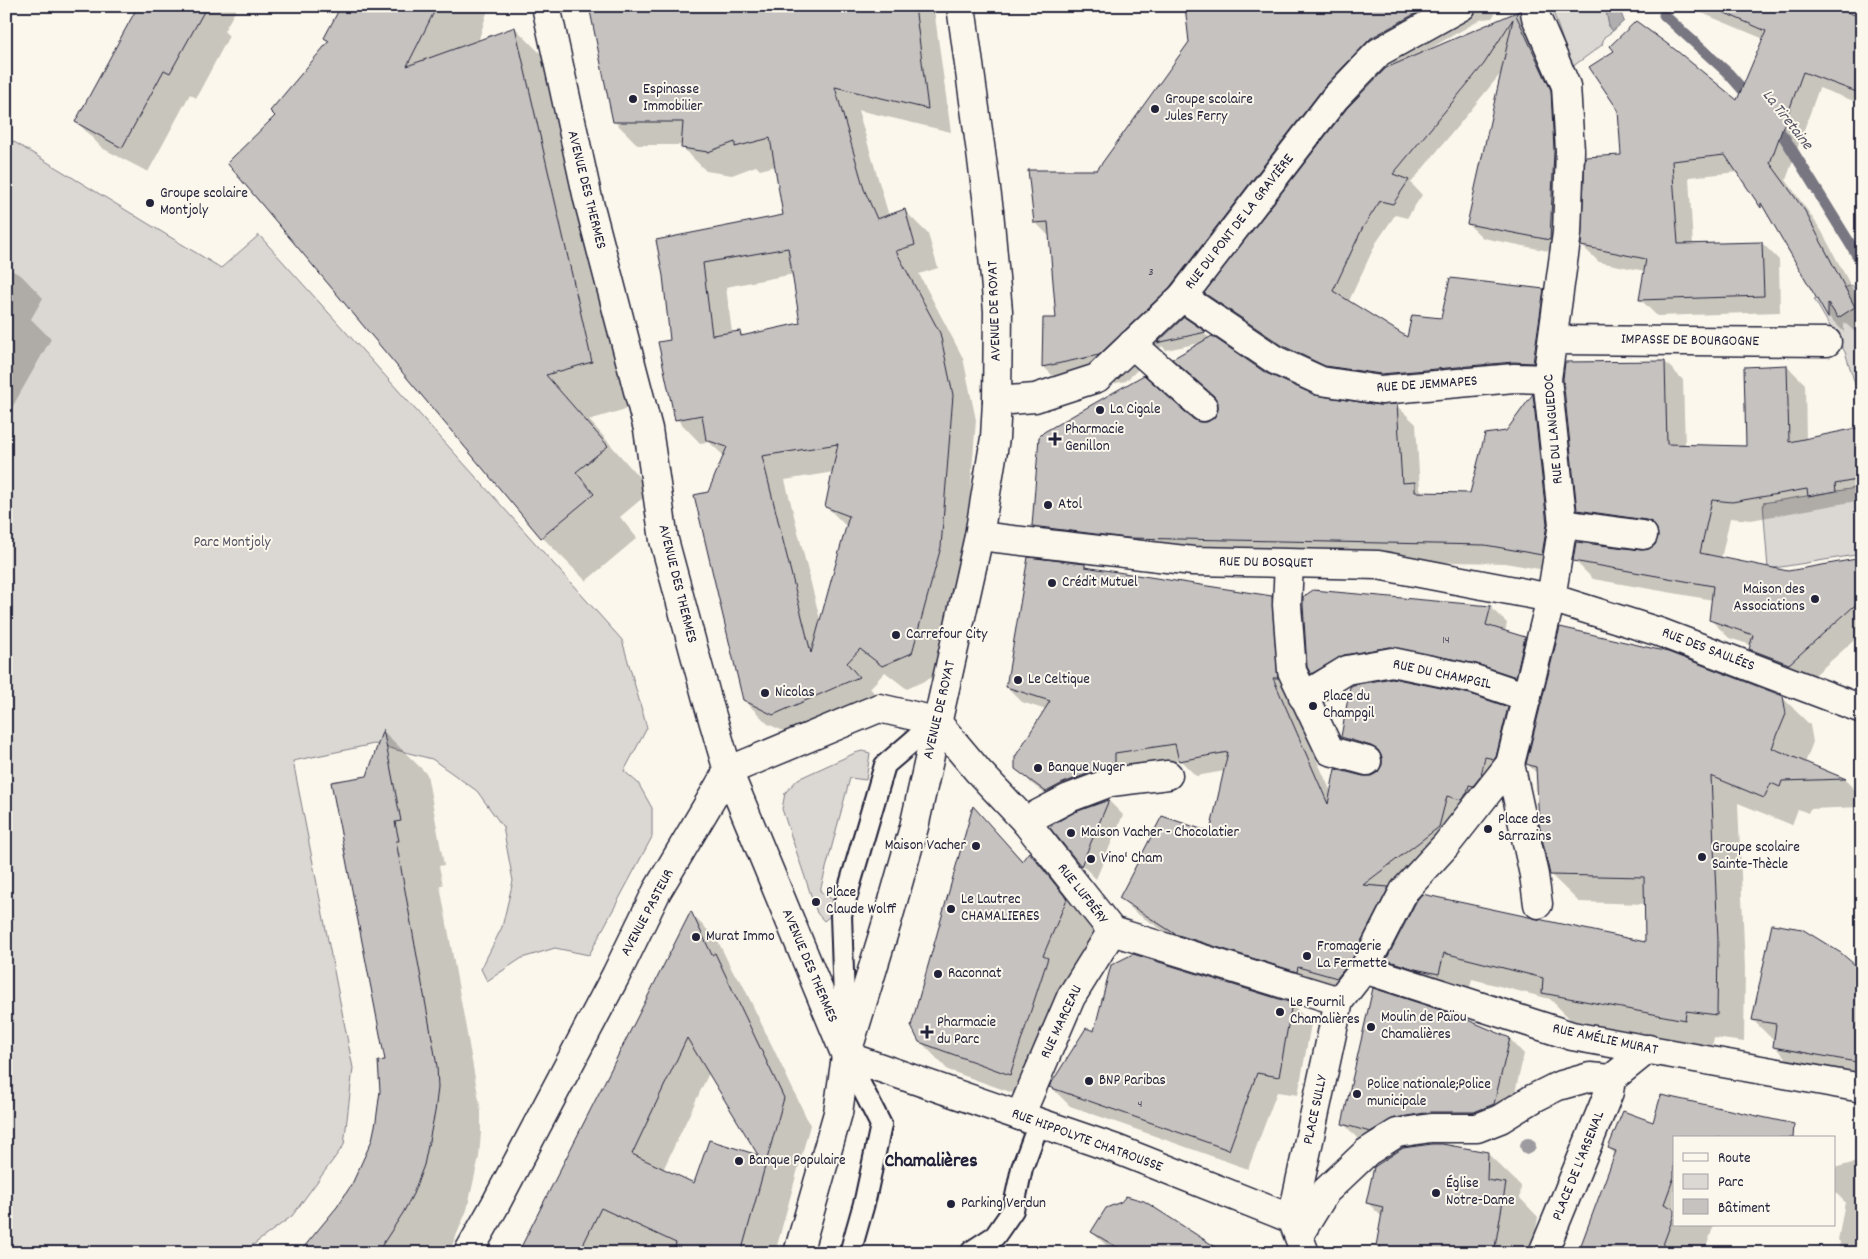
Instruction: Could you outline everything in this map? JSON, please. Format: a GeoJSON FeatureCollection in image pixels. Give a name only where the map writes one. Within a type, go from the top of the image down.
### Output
{"type":"FeatureCollection","features":[{"type":"Feature","properties":{"kind":"street","name":"AVENUE DES THERMES"},"geometry":{"type":"LineString","coordinates":[[546,6],[588,200],[648,429],[664,540],[728,772],[846,1056]]}},
{"type":"Feature","properties":{"kind":"street","name":"AVENUE DE ROYAT"},"geometry":{"type":"LineString","coordinates":[[798,1253],[838,1112],[846,1056],[914,827],[936,721],[979,536],[995,438],[998,310],[989,211],[961,6]]}},
{"type":"Feature","properties":{"kind":"street","name":"RUE DU PONT DE LA GRAVIÈRE"},"geometry":{"type":"LineString","coordinates":[[997,402],[1036,398],[1097,378],[1182,297],[1335,98],[1379,52],[1462,6]]}},
{"type":"Feature","properties":{"kind":"street","name":"RUE DU LANGUEDOC"},"geometry":{"type":"LineString","coordinates":[[1510,764],[1551,598],[1563,524],[1547,379],[1567,233],[1570,151],[1566,86],[1536,17],[1534,6]]}},
{"type":"Feature","properties":{"kind":"street","name":"RUE DE JEMMAPES"},"geometry":{"type":"LineString","coordinates":[[1182,297],[1275,360],[1321,381],[1381,390],[1514,378],[1547,379]]}},
{"type":"Feature","properties":{"kind":"street","name":"IMPASSE DE BOURGOGNE"},"geometry":{"type":"LineString","coordinates":[[1553,340],[1827,342]]}},
{"type":"Feature","properties":{"kind":"street"},"geometry":{"type":"LineString","coordinates":[[1132,344],[1203,407]]}},
{"type":"Feature","properties":{"kind":"street"},"geometry":{"type":"LineString","coordinates":[[1563,524],[1643,535]]}},
{"type":"Feature","properties":{"kind":"street","name":"RUE DU BOSQUET"},"geometry":{"type":"LineString","coordinates":[[979,536],[1194,561],[1378,565],[1551,598]]}},
{"type":"Feature","properties":{"kind":"street"},"geometry":{"type":"LineString","coordinates":[[1289,564],[1287,605],[1292,671],[1330,751],[1367,761]]}},
{"type":"Feature","properties":{"kind":"street","name":"RUE DES SAULÉES"},"geometry":{"type":"LineString","coordinates":[[1551,598],[1660,632],[1862,708]]}},
{"type":"Feature","properties":{"kind":"street","name":"RUE DU CHAMPGIL"},"geometry":{"type":"LineString","coordinates":[[1303,697],[1346,670],[1392,662],[1474,679],[1527,696]]}},
{"type":"Feature","properties":{"kind":"street"},"geometry":{"type":"LineString","coordinates":[[728,772],[879,708],[936,721]]}},
{"type":"Feature","properties":{"kind":"street","name":"RUE LUFBÉRY"},"geometry":{"type":"LineString","coordinates":[[936,721],[978,771],[1025,820],[1112,932],[1339,1001]]}},
{"type":"Feature","properties":{"kind":"street"},"geometry":{"type":"LineString","coordinates":[[1510,764],[1534,875],[1538,904]]}},
{"type":"Feature","properties":{"kind":"street"},"geometry":{"type":"LineString","coordinates":[[1339,1001],[1364,969],[1404,891],[1446,845],[1510,764]]}},
{"type":"Feature","properties":{"kind":"street","name":"AVENUE PASTEUR"},"geometry":{"type":"LineString","coordinates":[[468,1253],[616,975],[657,891],[728,772]]}},
{"type":"Feature","properties":{"kind":"street"},"geometry":{"type":"LineString","coordinates":[[1025,820],[1069,798],[1111,782],[1168,775]]}},
{"type":"Feature","properties":{"kind":"street","name":"RUE MARCEAU"},"geometry":{"type":"LineString","coordinates":[[1030,1119],[1071,997],[1112,932]]}},
{"type":"Feature","properties":{"kind":"street","name":"RUE AMÉLIE MURAT"},"geometry":{"type":"LineString","coordinates":[[1364,969],[1572,1036],[1862,1088]]}},
{"type":"Feature","properties":{"kind":"street","name":"PLACE SULLY"},"geometry":{"type":"LineString","coordinates":[[1299,1236],[1339,1001]]}},
{"type":"Feature","properties":{"kind":"street"},"geometry":{"type":"LineString","coordinates":[[1299,1236],[1326,1191],[1367,1152],[1397,1133],[1431,1128],[1477,1128],[1500,1119],[1558,1086],[1590,1077],[1611,1079],[1648,1050]]}},
{"type":"Feature","properties":{"kind":"street","name":"RUE HIPPOLYTE CHATROUSSE"},"geometry":{"type":"LineString","coordinates":[[846,1056],[1116,1149],[1299,1236]]}},
{"type":"Feature","properties":{"kind":"street","name":"PLACE DE L'ARSENAL"},"geometry":{"type":"LineString","coordinates":[[1543,1253],[1609,1092],[1611,1079]]}},
{"type":"Feature","properties":{"kind":"lane"},"geometry":{"type":"LineString","coordinates":[[850,1253],[865,1200],[882,1125],[846,1056],[841,915],[885,765],[936,721]]}},
{"type":"Feature","properties":{"kind":"lane"},"geometry":{"type":"LineString","coordinates":[[973,1253],[995,1236],[1013,1210],[1030,1119]]}},
{"type":"Feature","properties":{"kind":"green space"},"geometry":{"type":"Polygon","coordinates":[[[1551,6],[1605,6],[1609,26],[1613,31],[1604,37],[1602,45],[1572,67],[1551,6]]]}},
{"type":"Feature","properties":{"kind":"green space","name":"Parc Montjoly"},"geometry":{"type":"Polygon","coordinates":[[[6,137],[221,268],[259,235],[622,640],[647,728],[624,771],[638,783],[652,808],[652,837],[589,955],[555,948],[522,958],[487,981],[481,969],[502,927],[513,881],[503,827],[477,791],[432,759],[374,744],[293,761],[353,1068],[344,1145],[292,1216],[242,1253],[6,1253],[6,137]]]}},
{"type":"Feature","properties":{"kind":"green space"},"geometry":{"type":"Polygon","coordinates":[[[1852,285],[1862,300],[1862,406],[1845,352],[1814,299],[1852,285]]]}},
{"type":"Feature","properties":{"kind":"green space"},"geometry":{"type":"Polygon","coordinates":[[[1862,487],[1862,554],[1768,569],[1763,503],[1862,487]]]}},
{"type":"Feature","properties":{"kind":"green space"},"geometry":{"type":"Polygon","coordinates":[[[862,751],[870,753],[866,780],[850,778],[820,891],[833,900],[829,917],[824,921],[817,913],[782,809],[785,793],[798,779],[862,751]]]}},
{"type":"Feature","properties":{"kind":"shaded area"},"geometry":{"type":"Polygon","coordinates":[[[1605,6],[1621,6],[1620,10],[1624,21],[1613,31],[1609,26],[1605,6]]]}},
{"type":"Feature","properties":{"kind":"building"},"geometry":{"type":"Polygon","coordinates":[[[138,6],[207,6],[170,73],[164,70],[122,148],[75,122],[138,6]]]}},
{"type":"Feature","properties":{"kind":"building"},"geometry":{"type":"Polygon","coordinates":[[[341,6],[437,6],[407,66],[515,27],[592,362],[546,375],[608,446],[576,472],[594,494],[541,538],[227,163],[275,116],[270,111],[329,41],[324,38],[341,6]]]}},
{"type":"Feature","properties":{"kind":"building"},"geometry":{"type":"Polygon","coordinates":[[[589,6],[915,6],[928,109],[835,87],[864,189],[877,219],[905,209],[915,245],[896,251],[940,333],[953,395],[941,547],[912,653],[882,666],[860,649],[847,663],[859,677],[773,715],[743,700],[694,495],[708,492],[727,447],[706,440],[702,415],[675,420],[658,342],[670,340],[663,276],[656,240],[783,215],[770,138],[735,147],[735,142],[708,152],[681,148],[683,122],[613,122],[589,6]],[[788,248],[703,263],[712,335],[740,331],[741,336],[800,323],[788,248]],[[838,444],[762,456],[811,653],[849,516],[825,507],[838,444]]]}},
{"type":"Feature","properties":{"kind":"building"},"geometry":{"type":"Polygon","coordinates":[[[1185,6],[1429,6],[1371,38],[1324,87],[1170,287],[1099,355],[1042,367],[1043,318],[1056,318],[1048,222],[1034,223],[1028,170],[1097,170],[1189,42],[1185,6]]]}},
{"type":"Feature","properties":{"kind":"building"},"geometry":{"type":"Polygon","coordinates":[[[1709,6],[1833,6],[1862,18],[1862,94],[1803,72],[1770,163],[1805,211],[1855,307],[1838,318],[1828,303],[1828,318],[1761,203],[1761,208],[1725,155],[1672,161],[1678,244],[1762,242],[1764,296],[1639,300],[1646,259],[1581,246],[1585,157],[1621,155],[1618,110],[1589,67],[1614,51],[1610,46],[1636,21],[1677,51],[1737,100],[1766,31],[1709,6]]]}},
{"type":"Feature","properties":{"kind":"building"},"geometry":{"type":"Polygon","coordinates":[[[1519,11],[1516,15],[1551,90],[1554,151],[1550,240],[1467,224],[1513,19],[1484,64],[1393,174],[1409,180],[1393,204],[1380,201],[1362,229],[1333,291],[1407,337],[1412,315],[1441,318],[1450,278],[1544,289],[1533,363],[1513,362],[1381,374],[1325,366],[1283,346],[1204,293],[1347,108],[1386,68],[1519,11]]]}},
{"type":"Feature","properties":{"kind":"building"},"geometry":{"type":"Polygon","coordinates":[[[1184,317],[1206,332],[1157,343],[1184,317]]]}},
{"type":"Feature","properties":{"kind":"building"},"geometry":{"type":"Polygon","coordinates":[[[1212,336],[1266,373],[1315,395],[1379,405],[1397,404],[1402,483],[1415,482],[1415,492],[1470,493],[1485,434],[1506,431],[1533,394],[1547,524],[1542,555],[1485,545],[1127,538],[1032,526],[1039,437],[1044,432],[1144,375],[1193,419],[1199,422],[1207,422],[1214,418],[1218,410],[1218,402],[1214,396],[1172,359],[1212,336]]]}},
{"type":"Feature","properties":{"kind":"building"},"geometry":{"type":"Polygon","coordinates":[[[1665,361],[1667,444],[1746,446],[1744,367],[1787,365],[1789,442],[1862,427],[1862,479],[1835,484],[1836,491],[1808,496],[1807,489],[1732,502],[1712,500],[1700,553],[1788,571],[1862,558],[1862,599],[1789,664],[1749,649],[1753,635],[1709,620],[1713,586],[1573,561],[1576,542],[1641,550],[1649,549],[1655,545],[1658,537],[1657,529],[1652,522],[1646,520],[1577,510],[1563,379],[1565,362],[1665,361]]]}},
{"type":"Feature","properties":{"kind":"building"},"geometry":{"type":"Polygon","coordinates":[[[1028,557],[1085,564],[1085,567],[1272,596],[1278,678],[1273,678],[1328,804],[1335,769],[1363,776],[1371,776],[1378,772],[1382,765],[1382,757],[1378,750],[1341,737],[1350,687],[1353,685],[1392,678],[1470,694],[1508,707],[1496,757],[1494,759],[1485,757],[1481,776],[1473,786],[1469,785],[1467,793],[1461,800],[1447,796],[1439,827],[1363,885],[1389,887],[1351,961],[1337,978],[1298,967],[1297,972],[1175,934],[1119,898],[1162,816],[1210,832],[1228,752],[1179,761],[1175,744],[1115,753],[1115,766],[1106,767],[1063,783],[1046,792],[1015,769],[1015,757],[1050,701],[1006,687],[1028,557]]]}},
{"type":"Feature","properties":{"kind":"building"},"geometry":{"type":"Polygon","coordinates":[[[1313,590],[1491,606],[1486,625],[1525,637],[1516,677],[1477,664],[1390,647],[1344,655],[1311,674],[1307,667],[1303,597],[1313,590]]]}},
{"type":"Feature","properties":{"kind":"building"},"geometry":{"type":"Polygon","coordinates":[[[1560,627],[1668,652],[1783,696],[1786,714],[1772,748],[1846,779],[1782,781],[1780,787],[1771,783],[1764,798],[1711,776],[1718,940],[1717,1015],[1686,1011],[1685,1020],[1542,993],[1543,978],[1444,953],[1439,974],[1386,960],[1417,900],[1422,894],[1645,942],[1644,877],[1550,875],[1539,824],[1536,767],[1526,764],[1560,627]]]}},
{"type":"Feature","properties":{"kind":"building"},"geometry":{"type":"Polygon","coordinates":[[[383,729],[401,821],[395,822],[399,841],[396,841],[437,1066],[438,1088],[435,1112],[424,1165],[413,1194],[377,1253],[299,1253],[337,1207],[352,1184],[372,1140],[376,1121],[380,1091],[378,1061],[385,1060],[331,782],[367,776],[383,729]]]}},
{"type":"Feature","properties":{"kind":"building"},"geometry":{"type":"Polygon","coordinates":[[[1109,800],[1081,866],[1050,828],[1053,824],[1075,812],[1109,800]]]}},
{"type":"Feature","properties":{"kind":"building"},"geometry":{"type":"Polygon","coordinates":[[[973,806],[1022,861],[1029,852],[1067,899],[1043,956],[1048,958],[1010,1075],[919,1042],[911,1026],[973,806]]]}},
{"type":"Feature","properties":{"kind":"building"},"geometry":{"type":"Polygon","coordinates":[[[691,911],[712,955],[715,953],[784,1098],[741,1253],[673,1253],[676,1243],[601,1208],[579,1253],[518,1253],[691,911]],[[687,1038],[632,1154],[694,1183],[709,1140],[758,1155],[687,1038]]]}},
{"type":"Feature","properties":{"kind":"building"},"geometry":{"type":"Polygon","coordinates":[[[1772,924],[1802,929],[1841,953],[1862,971],[1862,1063],[1773,1047],[1776,1024],[1752,1020],[1772,924]]]}},
{"type":"Feature","properties":{"kind":"building"},"geometry":{"type":"Polygon","coordinates":[[[1133,954],[1292,1003],[1279,1077],[1257,1073],[1229,1150],[1049,1087],[1086,1028],[1094,1031],[1111,965],[1133,954]]]}},
{"type":"Feature","properties":{"kind":"building"},"geometry":{"type":"Polygon","coordinates":[[[1373,988],[1456,1015],[1510,1038],[1494,1104],[1474,1112],[1431,1112],[1395,1118],[1370,1132],[1342,1124],[1373,988]]]}},
{"type":"Feature","properties":{"kind":"building"},"geometry":{"type":"Polygon","coordinates":[[[1661,1095],[1794,1124],[1793,1136],[1673,1136],[1673,1180],[1664,1204],[1673,1208],[1673,1218],[1660,1253],[1578,1253],[1616,1151],[1608,1148],[1623,1111],[1653,1122],[1661,1095]]]}},
{"type":"Feature","properties":{"kind":"building","name":"Église Notre-Dame"},"geometry":{"type":"Polygon","coordinates":[[[1432,1144],[1488,1152],[1487,1180],[1506,1183],[1494,1253],[1380,1253],[1381,1247],[1376,1246],[1383,1207],[1366,1203],[1374,1167],[1403,1148],[1432,1144]]]}},
{"type":"Feature","properties":{"kind":"building"},"geometry":{"type":"Polygon","coordinates":[[[1126,1196],[1144,1201],[1225,1253],[1127,1253],[1091,1232],[1106,1208],[1121,1202],[1126,1196]]]}},
{"type":"Feature","properties":{"kind":"waterway","name":"La Tiretaine"},"geometry":{"type":"LineString","coordinates":[[1664,15],[1728,73],[1751,99]]}},
{"type":"Feature","properties":{"kind":"waterway","name":"La Tiretaine"},"geometry":{"type":"LineString","coordinates":[[1771,122],[1784,137],[1862,263]]}},
{"type":"Feature","properties":{"kind":"place","name":"Espinasse Immobilier"},"geometry":{"type":"Point","coordinates":[633,99]}},
{"type":"Feature","properties":{"kind":"place","name":"Groupe scolaire Jules Ferry"},"geometry":{"type":"Point","coordinates":[1155,109]}},
{"type":"Feature","properties":{"kind":"place","name":"Groupe scolaire Montjoly"},"geometry":{"type":"Point","coordinates":[150,203]}},
{"type":"Feature","properties":{"kind":"place","name":"La Cigale"},"geometry":{"type":"Point","coordinates":[1100,410]}},
{"type":"Feature","properties":{"kind":"place","name":"Pharmacie Genillon"},"geometry":{"type":"Point","coordinates":[1055,439]}},
{"type":"Feature","properties":{"kind":"place","name":"Atol"},"geometry":{"type":"Point","coordinates":[1048,505]}},
{"type":"Feature","properties":{"kind":"place","name":"Crédit Mutuel"},"geometry":{"type":"Point","coordinates":[1052,583]}},
{"type":"Feature","properties":{"kind":"place","name":"Maison des Associations"},"geometry":{"type":"Point","coordinates":[1815,599]}},
{"type":"Feature","properties":{"kind":"place","name":"Carrefour City"},"geometry":{"type":"Point","coordinates":[896,635]}},
{"type":"Feature","properties":{"kind":"place","name":"Le Celtique"},"geometry":{"type":"Point","coordinates":[1018,680]}},
{"type":"Feature","properties":{"kind":"place","name":"Nicolas"},"geometry":{"type":"Point","coordinates":[765,693]}},
{"type":"Feature","properties":{"kind":"place","name":"Place du Champgil"},"geometry":{"type":"Point","coordinates":[1313,706]}},
{"type":"Feature","properties":{"kind":"place","name":"Banque Nuger"},"geometry":{"type":"Point","coordinates":[1038,768]}},
{"type":"Feature","properties":{"kind":"place","name":"Place des Sarrazins"},"geometry":{"type":"Point","coordinates":[1488,829]}},
{"type":"Feature","properties":{"kind":"place","name":"Maison Vacher - Chocolatier"},"geometry":{"type":"Point","coordinates":[1071,833]}},
{"type":"Feature","properties":{"kind":"place","name":"Maison Vacher"},"geometry":{"type":"Point","coordinates":[976,846]}},
{"type":"Feature","properties":{"kind":"place","name":"Groupe scolaire Sainte-Thècle"},"geometry":{"type":"Point","coordinates":[1702,857]}},
{"type":"Feature","properties":{"kind":"place","name":"Vino' Cham"},"geometry":{"type":"Point","coordinates":[1091,859]}},
{"type":"Feature","properties":{"kind":"place","name":"Place Claude Wolff"},"geometry":{"type":"Point","coordinates":[816,902]}},
{"type":"Feature","properties":{"kind":"place","name":"Le Lautrec CHAMALIERES"},"geometry":{"type":"Point","coordinates":[951,909]}},
{"type":"Feature","properties":{"kind":"place","name":"Murat Immo"},"geometry":{"type":"Point","coordinates":[696,937]}},
{"type":"Feature","properties":{"kind":"place","name":"Fromagerie La Fermette"},"geometry":{"type":"Point","coordinates":[1307,956]}},
{"type":"Feature","properties":{"kind":"place","name":"Raconnat"},"geometry":{"type":"Point","coordinates":[938,974]}},
{"type":"Feature","properties":{"kind":"place","name":"Le Fournil Chamalières"},"geometry":{"type":"Point","coordinates":[1280,1012]}},
{"type":"Feature","properties":{"kind":"place","name":"Moulin de Païou Chamalières"},"geometry":{"type":"Point","coordinates":[1371,1027]}},
{"type":"Feature","properties":{"kind":"place","name":"Pharmacie du Parc"},"geometry":{"type":"Point","coordinates":[927,1032]}},
{"type":"Feature","properties":{"kind":"place","name":"BNP Paribas"},"geometry":{"type":"Point","coordinates":[1089,1081]}},
{"type":"Feature","properties":{"kind":"place","name":"Police nationale;Police municipale"},"geometry":{"type":"Point","coordinates":[1357,1094]}},
{"type":"Feature","properties":{"kind":"place","name":"Banque Populaire"},"geometry":{"type":"Point","coordinates":[739,1161]}},
{"type":"Feature","properties":{"kind":"place","name":"Église Notre-Dame"},"geometry":{"type":"Point","coordinates":[1436,1193]}},
{"type":"Feature","properties":{"kind":"place","name":"Parking Verdun"},"geometry":{"type":"Point","coordinates":[951,1204]}},
{"type":"Feature","properties":{"kind":"district","name":"Chamalières"},"geometry":{"type":"Point","coordinates":[931,1162]}}]}
